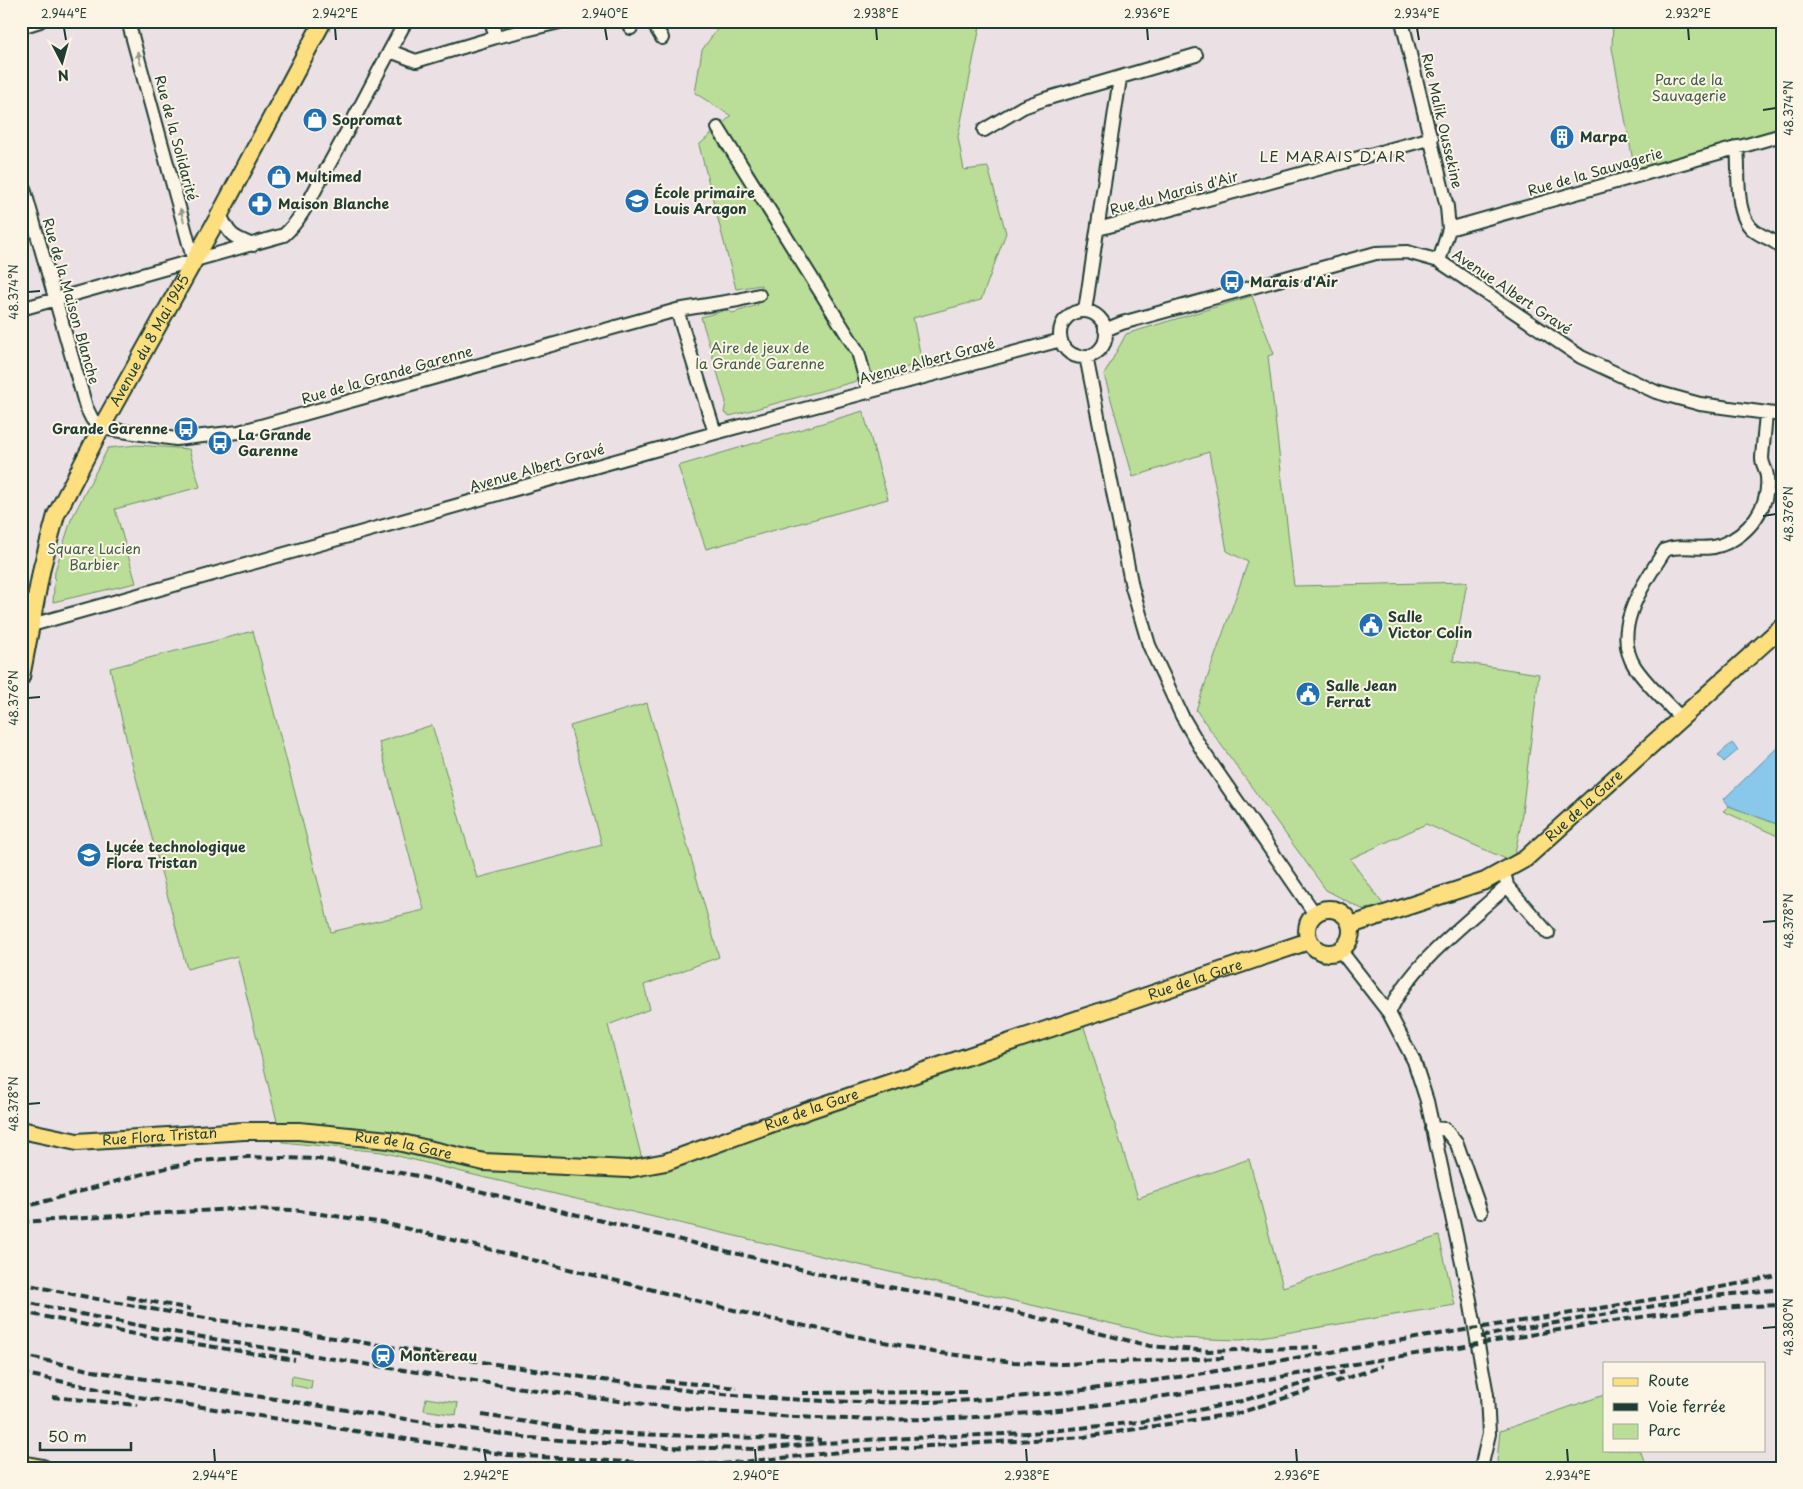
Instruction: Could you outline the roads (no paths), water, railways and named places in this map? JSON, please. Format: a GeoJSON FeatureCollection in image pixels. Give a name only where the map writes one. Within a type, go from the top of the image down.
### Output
{"type":"FeatureCollection","features":[{"type":"Feature","properties":{"kind":"main road","name":"Avenue du 8 Mai 1945"},"geometry":{"type":"LineString","coordinates":[[21,678],[26,626],[56,515],[101,428],[194,262],[323,21]]}},
{"type":"Feature","properties":{"kind":"main road","name":"Rue de la Gare"},"geometry":{"type":"LineString","coordinates":[[1350,925],[1486,882],[1506,879],[1782,627]]}},
{"type":"Feature","properties":{"kind":"main road"},"geometry":{"type":"LineString","coordinates":[[1332,909],[1346,917],[1350,925],[1350,939],[1340,950],[1326,953],[1320,951],[1309,941],[1307,932],[1309,922],[1315,914],[1323,910],[1332,909]]}},
{"type":"Feature","properties":{"kind":"main road","name":"Rue de la Gare"},"geometry":{"type":"LineString","coordinates":[[299,1131],[389,1140],[484,1162],[628,1169],[666,1162],[800,1114],[1309,941]]}},
{"type":"Feature","properties":{"kind":"main road","name":"Rue Flora Tristan"},"geometry":{"type":"LineString","coordinates":[[21,1130],[77,1142],[244,1131],[299,1131]]}},
{"type":"Feature","properties":{"kind":"main road"},"geometry":{"type":"LineString","coordinates":[[21,1464],[43,1468]]}},
{"type":"Feature","properties":{"kind":"street"},"geometry":{"type":"LineString","coordinates":[[21,27],[40,21]]}},
{"type":"Feature","properties":{"kind":"street","name":"Rue de la Solidarité"},"geometry":{"type":"LineString","coordinates":[[128,21],[194,262]]}},
{"type":"Feature","properties":{"kind":"street"},"geometry":{"type":"LineString","coordinates":[[21,309],[194,262],[284,235],[292,228],[342,142],[406,21]]}},
{"type":"Feature","properties":{"kind":"street"},"geometry":{"type":"LineString","coordinates":[[492,21],[496,37]]}},
{"type":"Feature","properties":{"kind":"street"},"geometry":{"type":"LineString","coordinates":[[390,51],[416,61],[496,37],[564,21]]}},
{"type":"Feature","properties":{"kind":"street"},"geometry":{"type":"LineString","coordinates":[[652,21],[662,38]]}},
{"type":"Feature","properties":{"kind":"street","name":"Rue Malik Oussekine"},"geometry":{"type":"LineString","coordinates":[[1402,21],[1432,138],[1447,207],[1449,229]]}},
{"type":"Feature","properties":{"kind":"street"},"geometry":{"type":"LineString","coordinates":[[984,130],[1023,107],[1196,55]]}},
{"type":"Feature","properties":{"kind":"street"},"geometry":{"type":"LineString","coordinates":[[1085,311],[1120,78]]}},
{"type":"Feature","properties":{"kind":"street"},"geometry":{"type":"LineString","coordinates":[[718,128],[858,352],[869,392]]}},
{"type":"Feature","properties":{"kind":"street","name":"Rue de la Sauvagerie"},"geometry":{"type":"LineString","coordinates":[[1449,229],[1782,135]]}},
{"type":"Feature","properties":{"kind":"street","name":"Rue du Marais d'Air"},"geometry":{"type":"LineString","coordinates":[[1098,229],[1432,138]]}},
{"type":"Feature","properties":{"kind":"street"},"geometry":{"type":"LineString","coordinates":[[1737,148],[1740,208],[1744,221],[1755,232],[1773,239],[1782,248]]}},
{"type":"Feature","properties":{"kind":"street","name":"Rue de la Maison Blanche"},"geometry":{"type":"LineString","coordinates":[[21,178],[86,407],[92,419],[101,428]]}},
{"type":"Feature","properties":{"kind":"street"},"geometry":{"type":"LineString","coordinates":[[220,214],[228,232],[235,238],[253,245]]}},
{"type":"Feature","properties":{"kind":"street"},"geometry":{"type":"LineString","coordinates":[[1439,261],[1449,229]]}},
{"type":"Feature","properties":{"kind":"street","name":"Avenue Albert Gravé"},"geometry":{"type":"LineString","coordinates":[[1105,330],[1122,323],[1376,252],[1407,252],[1439,261],[1581,356],[1630,382],[1656,392],[1700,404],[1782,415]]}},
{"type":"Feature","properties":{"kind":"street","name":"Rue de la Grande Garenne"},"geometry":{"type":"LineString","coordinates":[[101,428],[176,439],[239,432],[677,310],[759,294]]}},
{"type":"Feature","properties":{"kind":"street"},"geometry":{"type":"LineString","coordinates":[[677,310],[715,433]]}},
{"type":"Feature","properties":{"kind":"street"},"geometry":{"type":"LineString","coordinates":[[1085,311],[1098,317],[1105,330],[1103,344],[1099,350],[1086,356],[1079,356],[1068,351],[1061,340],[1062,325],[1065,319],[1078,312],[1085,311]]}},
{"type":"Feature","properties":{"kind":"street","name":"Avenue Albert Gravé"},"geometry":{"type":"LineString","coordinates":[[26,626],[715,433],[1061,340]]}},
{"type":"Feature","properties":{"kind":"street"},"geometry":{"type":"LineString","coordinates":[[1086,356],[1132,587],[1149,645],[1182,716],[1197,742],[1315,914]]}},
{"type":"Feature","properties":{"kind":"street"},"geometry":{"type":"LineString","coordinates":[[1681,718],[1634,666],[1628,651],[1628,623],[1638,597],[1665,550],[1673,546],[1702,548],[1721,545],[1738,536],[1752,523],[1763,507],[1768,475],[1762,461],[1766,413]]}},
{"type":"Feature","properties":{"kind":"street"},"geometry":{"type":"LineString","coordinates":[[1389,1013],[1395,999],[1415,970],[1506,879],[1548,933]]}},
{"type":"Feature","properties":{"kind":"street"},"geometry":{"type":"LineString","coordinates":[[1340,950],[1389,1013],[1414,1061],[1432,1128],[1470,1300],[1487,1395],[1489,1434],[1481,1468]]}},
{"type":"Feature","properties":{"kind":"street"},"geometry":{"type":"LineString","coordinates":[[1432,1128],[1445,1130],[1457,1144],[1481,1212]]}},
{"type":"Feature","properties":{"kind":"water"},"geometry":{"type":"Polygon","coordinates":[[[1732,743],[1738,750],[1724,762],[1718,755],[1732,743]]]}},
{"type":"Feature","properties":{"kind":"water"},"geometry":{"type":"Polygon","coordinates":[[[1782,743],[1782,826],[1729,806],[1724,799],[1782,743]]]}},
{"type":"Feature","properties":{"kind":"railway"},"geometry":{"type":"LineString","coordinates":[[21,1208],[157,1170],[201,1161],[247,1157],[318,1159],[413,1175],[829,1276],[983,1304],[1150,1346],[1209,1351],[1319,1347]]}},
{"type":"Feature","properties":{"kind":"railway"},"geometry":{"type":"LineString","coordinates":[[21,1222],[231,1209],[293,1210],[384,1223],[766,1318],[933,1352],[1013,1362],[1063,1364],[1224,1358]]}},
{"type":"Feature","properties":{"kind":"railway"},"geometry":{"type":"LineString","coordinates":[[21,1283],[159,1310],[524,1368],[657,1387],[790,1399],[924,1402],[1040,1395],[1213,1372],[1634,1303],[1782,1275]]}},
{"type":"Feature","properties":{"kind":"railway"},"geometry":{"type":"LineString","coordinates":[[1481,1337],[1713,1296],[1782,1289]]}},
{"type":"Feature","properties":{"kind":"railway"},"geometry":{"type":"LineString","coordinates":[[127,1297],[191,1309]]}},
{"type":"Feature","properties":{"kind":"railway"},"geometry":{"type":"LineString","coordinates":[[21,1301],[124,1323],[227,1341],[435,1375],[586,1397],[736,1413],[811,1418],[887,1419],[962,1418],[1039,1412],[1121,1402],[1203,1390],[1598,1323],[1708,1309],[1782,1305]]}},
{"type":"Feature","properties":{"kind":"railway"},"geometry":{"type":"LineString","coordinates":[[21,1312],[122,1332],[295,1360]]}},
{"type":"Feature","properties":{"kind":"railway"},"geometry":{"type":"LineString","coordinates":[[21,1355],[93,1371],[529,1438],[668,1447],[757,1449],[863,1440],[1030,1433],[1140,1422],[1238,1402],[1344,1372]]}},
{"type":"Feature","properties":{"kind":"railway"},"geometry":{"type":"LineString","coordinates":[[1335,1382],[1383,1366]]}},
{"type":"Feature","properties":{"kind":"railway"},"geometry":{"type":"LineString","coordinates":[[21,1373],[132,1396],[508,1455],[659,1464],[722,1464],[860,1450],[1084,1437],[1239,1413],[1312,1389]]}},
{"type":"Feature","properties":{"kind":"railway"},"geometry":{"type":"LineString","coordinates":[[665,1381],[737,1388]]}},
{"type":"Feature","properties":{"kind":"railway"},"geometry":{"type":"LineString","coordinates":[[802,1393],[967,1392]]}},
{"type":"Feature","properties":{"kind":"railway"},"geometry":{"type":"LineString","coordinates":[[52,1397],[137,1405]]}},
{"type":"Feature","properties":{"kind":"railway"},"geometry":{"type":"LineString","coordinates":[[482,1415],[579,1430],[631,1434],[821,1440]]}},
{"type":"Feature","properties":{"kind":"place","name":"Sopromat"},"geometry":{"type":"Point","coordinates":[315,120]}},
{"type":"Feature","properties":{"kind":"place","name":"Marpa"},"geometry":{"type":"Point","coordinates":[1562,137]}},
{"type":"Feature","properties":{"kind":"place","name":"Multimed"},"geometry":{"type":"Point","coordinates":[279,177]}},
{"type":"Feature","properties":{"kind":"place","name":"École primaire Louis Aragon"},"geometry":{"type":"Point","coordinates":[637,201]}},
{"type":"Feature","properties":{"kind":"place","name":"Maison Blanche"},"geometry":{"type":"Point","coordinates":[260,204]}},
{"type":"Feature","properties":{"kind":"place","name":"Marais d'Air"},"geometry":{"type":"Point","coordinates":[1232,282]}},
{"type":"Feature","properties":{"kind":"place","name":"Grande Garenne"},"geometry":{"type":"Point","coordinates":[186,429]}},
{"type":"Feature","properties":{"kind":"place","name":"La Grande Garenne"},"geometry":{"type":"Point","coordinates":[220,443]}},
{"type":"Feature","properties":{"kind":"place","name":"Salle Victor Colin"},"geometry":{"type":"Point","coordinates":[1371,625]}},
{"type":"Feature","properties":{"kind":"place","name":"Salle Jean Ferrat"},"geometry":{"type":"Point","coordinates":[1308,694]}},
{"type":"Feature","properties":{"kind":"place","name":"Lycée technologique Flora Tristan"},"geometry":{"type":"Point","coordinates":[89,855]}},
{"type":"Feature","properties":{"kind":"place","name":"Montereau"},"geometry":{"type":"Point","coordinates":[383,1356]}},
{"type":"Feature","properties":{"kind":"district","name":"LE MARAIS D'AIR"},"geometry":{"type":"Point","coordinates":[1333,157]}},
{"type":"Feature","properties":{"kind":"park label","name":"Parc de la Sauvagerie"},"geometry":{"type":"Point","coordinates":[1689,88]}},
{"type":"Feature","properties":{"kind":"park label","name":"Aire de jeux de la Grande Garenne"},"geometry":{"type":"Point","coordinates":[760,356]}},
{"type":"Feature","properties":{"kind":"park label","name":"Square Lucien Barbier"},"geometry":{"type":"Point","coordinates":[94,558]}}]}
